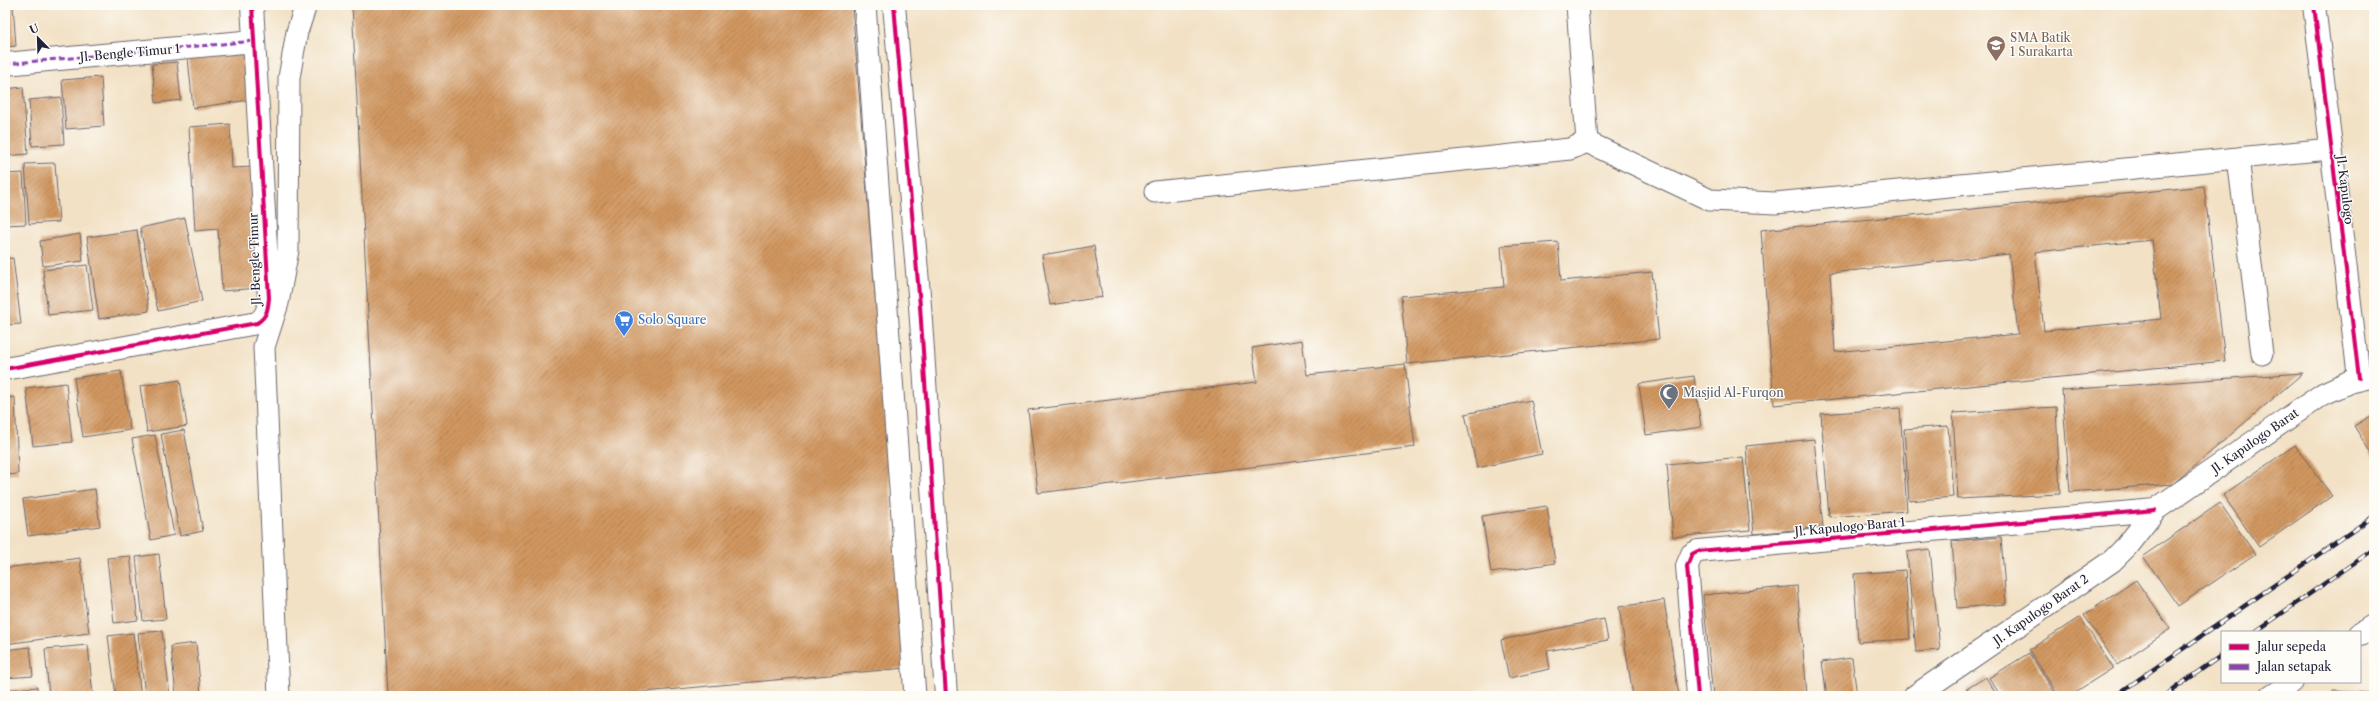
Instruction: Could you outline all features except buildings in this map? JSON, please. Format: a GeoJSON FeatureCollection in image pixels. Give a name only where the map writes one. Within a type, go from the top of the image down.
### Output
{"type":"FeatureCollection","features":[{"type":"Feature","properties":{"kind":"street","name":"Jl. Bengle Timur"},"geometry":{"type":"LineString","coordinates":[[5,369],[257,323],[262,320],[267,313],[269,298],[252,5]]}},
{"type":"Feature","properties":{"kind":"street"},"geometry":{"type":"LineString","coordinates":[[894,5],[920,306],[946,696]]}},
{"type":"Feature","properties":{"kind":"street","name":"Jl. Kapulogo"},"geometry":{"type":"LineString","coordinates":[[2314,5],[2330,149],[2366,377]]}},
{"type":"Feature","properties":{"kind":"street","name":"Jl. Bengle Timur 1"},"geometry":{"type":"LineString","coordinates":[[5,64],[254,41]]}},
{"type":"Feature","properties":{"kind":"street","name":"Jl. Kapulogo Barat"},"geometry":{"type":"LineString","coordinates":[[2154,510],[2310,402],[2336,387],[2366,377]]}},
{"type":"Feature","properties":{"kind":"street","name":"Jl. Kapulogo Barat 1"},"geometry":{"type":"LineString","coordinates":[[1698,696],[1687,566],[1692,554],[1698,551],[2154,510]]}},
{"type":"Feature","properties":{"kind":"street","name":"Jl. Kapulogo Barat 2"},"geometry":{"type":"LineString","coordinates":[[1915,696],[2112,561],[2126,547],[2154,510]]}},
{"type":"Feature","properties":{"kind":"street"},"geometry":{"type":"LineString","coordinates":[[2361,633],[2374,625]]}},
{"type":"Feature","properties":{"kind":"street"},"geometry":{"type":"LineString","coordinates":[[2271,696],[2290,683]]}},
{"type":"Feature","properties":{"kind":"lane"},"geometry":{"type":"LineString","coordinates":[[279,696],[264,347],[278,303],[288,250],[289,78],[297,32],[306,5]]}},
{"type":"Feature","properties":{"kind":"lane"},"geometry":{"type":"LineString","coordinates":[[865,5],[915,696]]}},
{"type":"Feature","properties":{"kind":"lane"},"geometry":{"type":"LineString","coordinates":[[1577,5],[1587,142]]}},
{"type":"Feature","properties":{"kind":"lane"},"geometry":{"type":"LineString","coordinates":[[1155,192],[1570,149],[1587,142],[1710,200],[1775,203],[2330,149]]}},
{"type":"Feature","properties":{"kind":"lane"},"geometry":{"type":"LineString","coordinates":[[2238,158],[2262,354]]}},
{"type":"Feature","properties":{"kind":"railway"},"geometry":{"type":"LineString","coordinates":[[2115,696],[2374,516]]}},
{"type":"Feature","properties":{"kind":"railway"},"geometry":{"type":"LineString","coordinates":[[2256,631],[2374,549]]}},
{"type":"Feature","properties":{"kind":"railway"},"geometry":{"type":"LineString","coordinates":[[2164,696],[2221,656]]}},
{"type":"Feature","properties":{"kind":"marked path"},"geometry":{"type":"LineString","coordinates":[[5,64],[254,41]]}},
{"type":"Feature","properties":{"kind":"cycle path"},"geometry":{"type":"LineString","coordinates":[[5,369],[257,323],[263,318],[267,309],[269,298],[252,5]]}},
{"type":"Feature","properties":{"kind":"cycle path"},"geometry":{"type":"LineString","coordinates":[[894,5],[920,306],[946,696]]}},
{"type":"Feature","properties":{"kind":"cycle path"},"geometry":{"type":"LineString","coordinates":[[2314,5],[2359,378]]}},
{"type":"Feature","properties":{"kind":"cycle path"},"geometry":{"type":"LineString","coordinates":[[1698,696],[1687,566],[1692,554],[1698,551],[2155,510]]}},
{"type":"Feature","properties":{"kind":"place","name":"SMA Batik 1 Surakarta"},"geometry":{"type":"Point","coordinates":[1996,62]}},
{"type":"Feature","properties":{"kind":"place","name":"Solo Square"},"geometry":{"type":"Point","coordinates":[624,337]}},
{"type":"Feature","properties":{"kind":"place","name":"Masjid Al-Furqon"},"geometry":{"type":"Point","coordinates":[1669,410]}}]}
